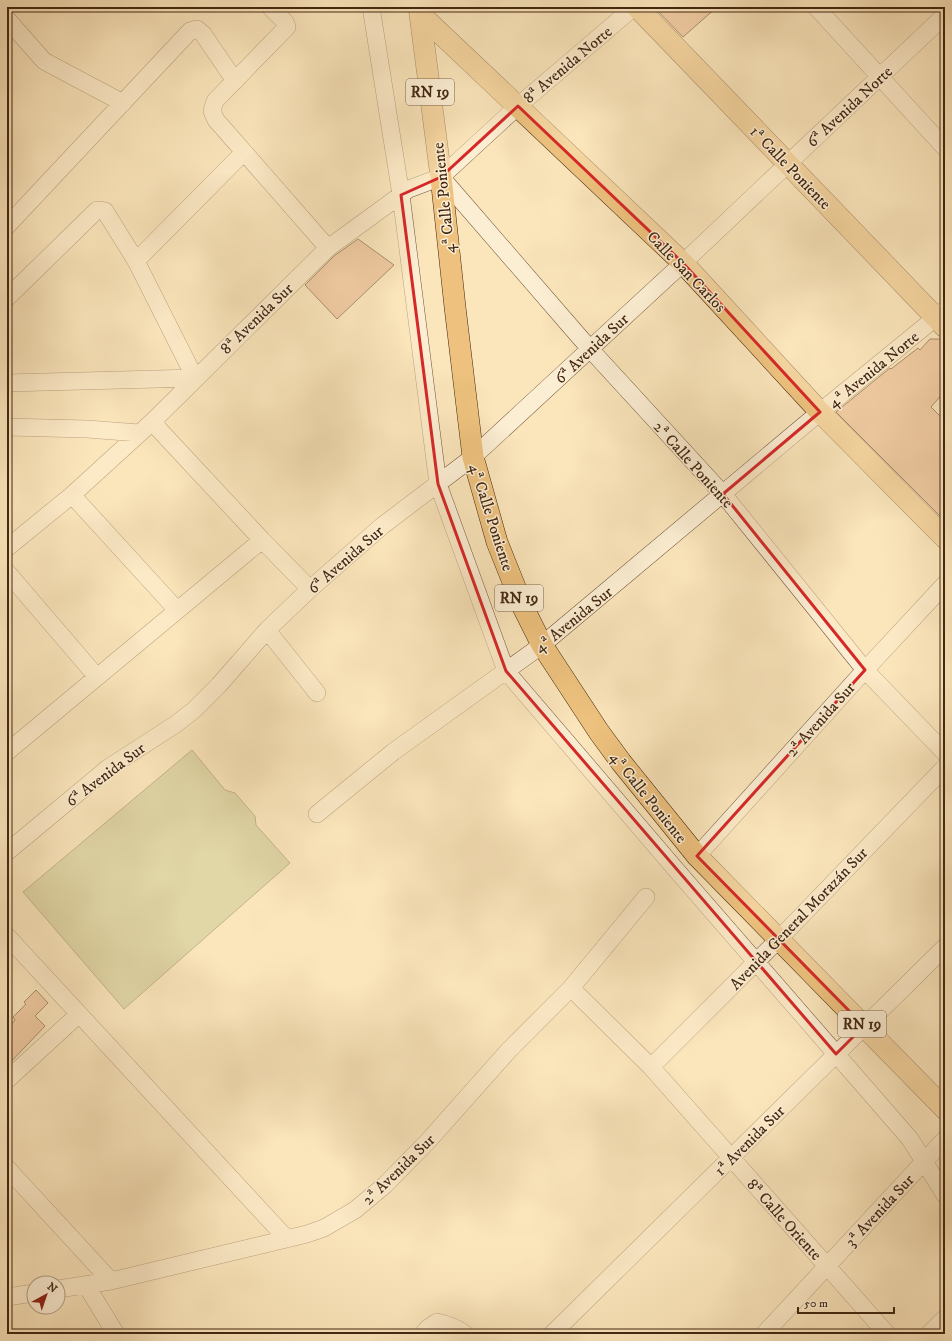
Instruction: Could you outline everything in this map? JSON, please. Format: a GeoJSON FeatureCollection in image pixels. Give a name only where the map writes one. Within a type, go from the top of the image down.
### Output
{"type":"FeatureCollection","features":[{"type":"Feature","properties":{"kind":"main road","name":"1ª Calle Poniente"},"geometry":{"type":"LineString","coordinates":[[636,7],[942,318]]}},
{"type":"Feature","properties":{"kind":"main road","name":"Calle San Carlos"},"geometry":{"type":"LineString","coordinates":[[419,10],[683,263],[820,412],[945,538]]}},
{"type":"Feature","properties":{"kind":"main road","name":"4ª Calle Poniente"},"geometry":{"type":"LineString","coordinates":[[419,10],[441,177],[473,458],[497,542],[523,607],[542,645],[599,732],[621,762],[697,856],[779,938]]}},
{"type":"Feature","properties":{"kind":"main road","name":"RN 19"},"geometry":{"type":"LineString","coordinates":[[779,938],[945,1109]]}},
{"type":"Feature","properties":{"kind":"street"},"geometry":{"type":"LineString","coordinates":[[270,7],[285,22],[287,27],[214,101],[212,111],[216,120],[328,248]]}},
{"type":"Feature","properties":{"kind":"street"},"geometry":{"type":"LineString","coordinates":[[371,7],[401,195],[438,484],[506,671],[910,1139],[945,1195]]}},
{"type":"Feature","properties":{"kind":"street","name":"8ª Avenida Norte"},"geometry":{"type":"LineString","coordinates":[[518,106],[636,7]]}},
{"type":"Feature","properties":{"kind":"street"},"geometry":{"type":"LineString","coordinates":[[816,7],[945,148]]}},
{"type":"Feature","properties":{"kind":"street","name":"6ª Avenida Norte"},"geometry":{"type":"LineString","coordinates":[[683,263],[945,15]]}},
{"type":"Feature","properties":{"kind":"street"},"geometry":{"type":"LineString","coordinates":[[7,19],[44,61],[123,103]]}},
{"type":"Feature","properties":{"kind":"street"},"geometry":{"type":"LineString","coordinates":[[7,226],[190,31],[197,29],[203,34],[235,81]]}},
{"type":"Feature","properties":{"kind":"street","name":"8ª Avenida Sur"},"geometry":{"type":"LineString","coordinates":[[7,548],[72,495],[152,422],[328,248],[409,189],[441,177],[518,106]]}},
{"type":"Feature","properties":{"kind":"street"},"geometry":{"type":"LineString","coordinates":[[136,261],[244,152]]}},
{"type":"Feature","properties":{"kind":"street","name":"2ª Calle Poniente"},"geometry":{"type":"LineString","coordinates":[[441,177],[590,349],[723,494],[865,670],[945,752]]}},
{"type":"Feature","properties":{"kind":"street"},"geometry":{"type":"LineString","coordinates":[[7,298],[97,210],[105,211],[136,261],[195,378],[7,383]]}},
{"type":"Feature","properties":{"kind":"street","name":"6ª Avenida Sur"},"geometry":{"type":"LineString","coordinates":[[7,852],[108,768],[176,724],[194,710],[219,685],[267,630],[310,589],[382,526],[473,458],[683,263]]}},
{"type":"Feature","properties":{"kind":"street","name":"4ª Avenida Norte"},"geometry":{"type":"LineString","coordinates":[[820,412],[942,318]]}},
{"type":"Feature","properties":{"kind":"street","name":"4ª Avenida Sur"},"geometry":{"type":"LineString","coordinates":[[317,814],[393,752],[542,645],[820,412]]}},
{"type":"Feature","properties":{"kind":"street"},"geometry":{"type":"LineString","coordinates":[[152,422],[310,589]]}},
{"type":"Feature","properties":{"kind":"street"},"geometry":{"type":"LineString","coordinates":[[7,427],[87,429],[139,433]]}},
{"type":"Feature","properties":{"kind":"street"},"geometry":{"type":"LineString","coordinates":[[72,495],[177,610]]}},
{"type":"Feature","properties":{"kind":"street"},"geometry":{"type":"LineString","coordinates":[[7,752],[262,540]]}},
{"type":"Feature","properties":{"kind":"street"},"geometry":{"type":"LineString","coordinates":[[7,572],[97,677]]}},
{"type":"Feature","properties":{"kind":"street","name":"2ª Avenida Sur"},"geometry":{"type":"LineString","coordinates":[[697,856],[945,584]]}},
{"type":"Feature","properties":{"kind":"street"},"geometry":{"type":"LineString","coordinates":[[267,630],[317,693]]}},
{"type":"Feature","properties":{"kind":"street","name":"Avenida General Morazán Sur"},"geometry":{"type":"LineString","coordinates":[[651,1067],[756,962],[945,767]]}},
{"type":"Feature","properties":{"kind":"street","name":"2ª Avenida Sur"},"geometry":{"type":"LineString","coordinates":[[66,1288],[111,1282],[307,1234],[330,1224],[355,1210],[385,1185],[429,1140],[509,1050],[571,988],[646,897]]}},
{"type":"Feature","properties":{"kind":"street"},"geometry":{"type":"LineString","coordinates":[[7,936],[287,1239]]}},
{"type":"Feature","properties":{"kind":"street","name":"1ª Avenida Sur"},"geometry":{"type":"LineString","coordinates":[[552,1334],[945,947]]}},
{"type":"Feature","properties":{"kind":"street","name":"8ª Calle Oriente"},"geometry":{"type":"LineString","coordinates":[[571,988],[651,1067],[887,1334]]}},
{"type":"Feature","properties":{"kind":"street"},"geometry":{"type":"LineString","coordinates":[[7,1080],[79,1014]]}},
{"type":"Feature","properties":{"kind":"street","name":"3ª Avenida Sur"},"geometry":{"type":"LineString","coordinates":[[764,1334],[945,1139]]}},
{"type":"Feature","properties":{"kind":"street"},"geometry":{"type":"LineString","coordinates":[[7,1168],[111,1282]]}},
{"type":"Feature","properties":{"kind":"street"},"geometry":{"type":"LineString","coordinates":[[86,1285],[116,1334]]}},
{"type":"Feature","properties":{"kind":"street"},"geometry":{"type":"LineString","coordinates":[[7,1297],[26,1293]]}},
{"type":"Feature","properties":{"kind":"street"},"geometry":{"type":"LineString","coordinates":[[929,1334],[945,1318]]}},
{"type":"Feature","properties":{"kind":"street"},"geometry":{"type":"LineString","coordinates":[[423,1334],[428,1328],[437,1322],[459,1329],[465,1334]]}},
{"type":"Feature","properties":{"kind":"highlighted area"},"geometry":{"type":"Polygon","coordinates":[[[518,106],[683,263],[820,412],[723,494],[865,670],[697,856],[864,1026],[836,1054],[506,671],[438,484],[401,195],[441,177],[518,106]]]}},
{"type":"Feature","properties":{"kind":"green space"},"geometry":{"type":"Polygon","coordinates":[[[192,750],[225,790],[235,793],[255,816],[256,825],[290,863],[124,1009],[23,892],[192,750]]]}},
{"type":"Feature","properties":{"kind":"building"},"geometry":{"type":"Polygon","coordinates":[[[654,7],[717,7],[683,37],[654,7]]]}},
{"type":"Feature","properties":{"kind":"building"},"geometry":{"type":"Polygon","coordinates":[[[358,239],[394,265],[337,319],[305,285],[334,256],[358,239]]]}},
{"type":"Feature","properties":{"kind":"building"},"geometry":{"type":"Polygon","coordinates":[[[930,339],[939,339],[945,344],[945,391],[931,407],[945,421],[945,521],[836,412],[890,368],[891,369],[918,348],[920,350],[930,339]]]}},
{"type":"Feature","properties":{"kind":"building"},"geometry":{"type":"Polygon","coordinates":[[[36,990],[48,1003],[35,1016],[45,1026],[7,1066],[7,1029],[15,1020],[13,1017],[26,1004],[24,1002],[36,990]]]}}]}
